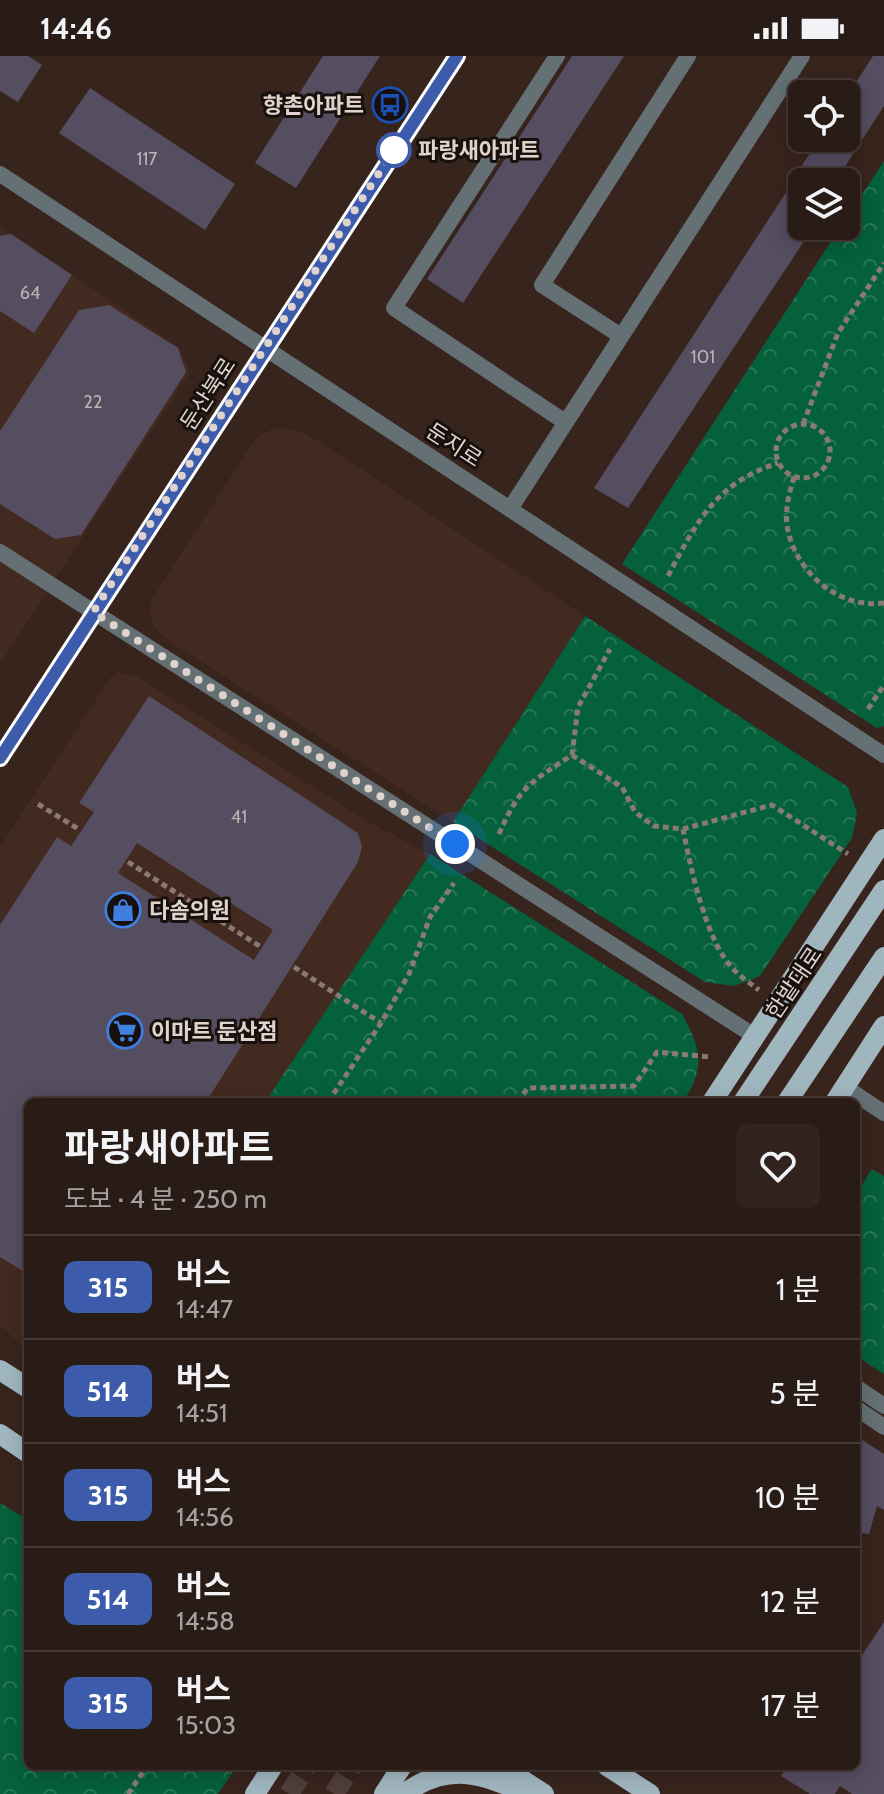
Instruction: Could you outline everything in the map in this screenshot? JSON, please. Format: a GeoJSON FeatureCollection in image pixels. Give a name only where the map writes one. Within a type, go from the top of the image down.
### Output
{"type":"FeatureCollection","features":[{"type":"Feature","properties":{"kind":"main road"},"geometry":{"type":"LineString","coordinates":[[715,1098],[884,839]]}},
{"type":"Feature","properties":{"kind":"main road","name":"한밭대로"},"geometry":{"type":"LineString","coordinates":[[746,1098],[884,890]]}},
{"type":"Feature","properties":{"kind":"main road"},"geometry":{"type":"LineString","coordinates":[[790,1098],[884,957]]}},
{"type":"Feature","properties":{"kind":"main road"},"geometry":{"type":"LineString","coordinates":[[840,1094],[884,1026]]}},
{"type":"Feature","properties":{"kind":"main road"},"geometry":{"type":"LineString","coordinates":[[0,1370],[24,1385]]}},
{"type":"Feature","properties":{"kind":"main road"},"geometry":{"type":"LineString","coordinates":[[0,1434],[24,1450]]}},
{"type":"Feature","properties":{"kind":"main road"},"geometry":{"type":"LineString","coordinates":[[255,1794],[270,1770]]}},
{"type":"Feature","properties":{"kind":"main road"},"geometry":{"type":"LineString","coordinates":[[384,1794],[399,1770]]}},
{"type":"Feature","properties":{"kind":"main road"},"geometry":{"type":"LineString","coordinates":[[507,1770],[544,1794]]}},
{"type":"Feature","properties":{"kind":"main road"},"geometry":{"type":"LineString","coordinates":[[614,1770],[650,1794]]}},
{"type":"Feature","properties":{"kind":"main road"},"geometry":{"type":"LineString","coordinates":[[404,1794],[437,1776],[472,1772],[529,1794]]}},
{"type":"Feature","properties":{"kind":"street","name":"둔산북로"},"geometry":{"type":"LineString","coordinates":[[0,759],[457,56]]}},
{"type":"Feature","properties":{"kind":"street"},"geometry":{"type":"LineString","coordinates":[[557,56],[394,308],[565,422]]}},
{"type":"Feature","properties":{"kind":"street"},"geometry":{"type":"LineString","coordinates":[[621,336],[542,285],[688,56]]}},
{"type":"Feature","properties":{"kind":"street"},"geometry":{"type":"LineString","coordinates":[[510,509],[802,56]]}},
{"type":"Feature","properties":{"kind":"street","name":"둔지로"},"geometry":{"type":"LineString","coordinates":[[0,174],[884,755]]}},
{"type":"Feature","properties":{"kind":"street"},"geometry":{"type":"LineString","coordinates":[[0,552],[756,1037]]}},
{"type":"Feature","properties":{"kind":"street"},"geometry":{"type":"LineString","coordinates":[[860,1103],[884,1113]]}},
{"type":"Feature","properties":{"kind":"street"},"geometry":{"type":"LineString","coordinates":[[860,1390],[884,1406]]}},
{"type":"Feature","properties":{"kind":"street"},"geometry":{"type":"LineString","coordinates":[[860,1411],[884,1427]]}},
{"type":"Feature","properties":{"kind":"path"},"geometry":{"type":"LineString","coordinates":[[803,424],[838,333],[884,263]]}},
{"type":"Feature","properties":{"kind":"path"},"geometry":{"type":"LineString","coordinates":[[876,276],[884,281]]}},
{"type":"Feature","properties":{"kind":"path"},"geometry":{"type":"LineString","coordinates":[[803,424],[821,430],[830,446],[830,456],[820,472],[803,479],[794,477],[778,463],[775,454],[779,436],[794,425],[803,424]]}},
{"type":"Feature","properties":{"kind":"path"},"geometry":{"type":"LineString","coordinates":[[668,576],[700,516],[747,473],[778,463]]}},
{"type":"Feature","properties":{"kind":"path"},"geometry":{"type":"LineString","coordinates":[[794,477],[787,503],[787,526],[795,550],[812,575],[848,602],[884,603]]}},
{"type":"Feature","properties":{"kind":"path"},"geometry":{"type":"LineString","coordinates":[[572,755],[578,707],[610,649]]}},
{"type":"Feature","properties":{"kind":"path"},"geometry":{"type":"LineString","coordinates":[[868,709],[884,685]]}},
{"type":"Feature","properties":{"kind":"path"},"geometry":{"type":"LineString","coordinates":[[572,755],[622,787],[635,812],[654,826],[683,829],[772,805],[855,859]]}},
{"type":"Feature","properties":{"kind":"path"},"geometry":{"type":"LineString","coordinates":[[499,834],[516,795],[534,779],[572,755]]}},
{"type":"Feature","properties":{"kind":"path"},"geometry":{"type":"LineString","coordinates":[[38,804],[80,830]]}},
{"type":"Feature","properties":{"kind":"path"},"geometry":{"type":"LineString","coordinates":[[683,829],[703,906],[721,952],[733,969],[762,992]]}},
{"type":"Feature","properties":{"kind":"path"},"geometry":{"type":"LineString","coordinates":[[128,862],[261,947]]}},
{"type":"Feature","properties":{"kind":"path"},"geometry":{"type":"LineString","coordinates":[[331,1098],[381,1023],[409,974],[430,917],[454,883]]}},
{"type":"Feature","properties":{"kind":"path"},"geometry":{"type":"LineString","coordinates":[[294,967],[381,1023]]}},
{"type":"Feature","properties":{"kind":"path"},"geometry":{"type":"LineString","coordinates":[[520,1098],[528,1088],[634,1086],[657,1052],[710,1057]]}},
{"type":"Feature","properties":{"kind":"path"},"geometry":{"type":"LineString","coordinates":[[128,1794],[144,1770]]}},
{"type":"Feature","properties":{"kind":"shaded area"},"geometry":{"type":"Polygon","coordinates":[[[0,226],[179,347],[190,372],[0,664],[0,226]]]}},
{"type":"Feature","properties":{"kind":"shaded area"},"geometry":{"type":"Polygon","coordinates":[[[274,428],[293,429],[315,439],[585,616],[453,822],[170,642],[155,628],[149,613],[152,599],[256,438],[274,428]]]}},
{"type":"Feature","properties":{"kind":"shaded area","name":"이마트 둔산점"},"geometry":{"type":"Polygon","coordinates":[[[118,672],[137,677],[372,824],[430,854],[268,1098],[24,1098],[24,1348],[0,1325],[0,847],[110,678],[118,672]]]}},
{"type":"Feature","properties":{"kind":"green space"},"geometry":{"type":"Polygon","coordinates":[[[884,161],[884,726],[877,728],[622,564],[832,240],[860,240],[860,198],[884,161]]]}},
{"type":"Feature","properties":{"kind":"green space"},"geometry":{"type":"Polygon","coordinates":[[[585,616],[848,787],[857,813],[852,838],[760,976],[734,986],[705,982],[453,822],[585,616]]]}},
{"type":"Feature","properties":{"kind":"green space"},"geometry":{"type":"Polygon","coordinates":[[[430,854],[682,1014],[697,1048],[698,1068],[685,1098],[268,1098],[430,854]]]}},
{"type":"Feature","properties":{"kind":"green space"},"geometry":{"type":"Polygon","coordinates":[[[872,1169],[884,1176],[884,1374],[860,1359],[860,1188],[872,1169]]]}},
{"type":"Feature","properties":{"kind":"green space"},"geometry":{"type":"Polygon","coordinates":[[[0,1503],[24,1518],[24,1770],[234,1770],[218,1794],[0,1794],[0,1503]]]}},
{"type":"Feature","properties":{"kind":"building"},"geometry":{"type":"Polygon","coordinates":[[[0,56],[28,56],[42,65],[18,102],[0,91],[0,56]]]}},
{"type":"Feature","properties":{"kind":"building"},"geometry":{"type":"Polygon","coordinates":[[[323,56],[380,56],[296,188],[255,163],[323,56]]]}},
{"type":"Feature","properties":{"kind":"building"},"geometry":{"type":"Polygon","coordinates":[[[572,56],[624,56],[463,303],[427,279],[572,56]]]}},
{"type":"Feature","properties":{"kind":"building"},"geometry":{"type":"Polygon","coordinates":[[[873,56],[884,56],[884,106],[860,143],[860,80],[858,80],[873,56]]]}},
{"type":"Feature","properties":{"kind":"building"},"geometry":{"type":"Polygon","coordinates":[[[90,88],[235,184],[205,230],[59,133],[90,88]]]}},
{"type":"Feature","properties":{"kind":"building"},"geometry":{"type":"Polygon","coordinates":[[[811,152],[854,152],[844,168],[801,167],[811,152]]]}},
{"type":"Feature","properties":{"kind":"building"},"geometry":{"type":"Polygon","coordinates":[[[787,191],[788,240],[805,240],[628,508],[594,488],[787,191]]]}},
{"type":"Feature","properties":{"kind":"building"},"geometry":{"type":"Polygon","coordinates":[[[11,234],[72,275],[34,333],[0,311],[0,236],[11,234]]]}},
{"type":"Feature","properties":{"kind":"building"},"geometry":{"type":"Polygon","coordinates":[[[109,305],[178,348],[186,372],[81,535],[55,539],[0,504],[0,431],[79,310],[109,305]]]}},
{"type":"Feature","properties":{"kind":"building","name":"이마트 둔산점"},"geometry":{"type":"Polygon","coordinates":[[[149,696],[358,833],[362,847],[358,862],[209,1098],[24,1098],[24,1272],[0,1257],[0,925],[57,837],[71,846],[94,812],[79,803],[149,696]],[[137,843],[118,873],[254,960],[273,930],[137,843]]]}},
{"type":"Feature","properties":{"kind":"building"},"geometry":{"type":"Polygon","coordinates":[[[860,1439],[884,1454],[884,1510],[877,1506],[869,1534],[860,1533],[860,1439]]]}},
{"type":"Feature","properties":{"kind":"building"},"geometry":{"type":"Polygon","coordinates":[[[884,1622],[884,1794],[852,1794],[840,1786],[835,1794],[810,1794],[781,1776],[785,1770],[860,1770],[860,1658],[884,1622]]]}},
{"type":"Feature","properties":{"kind":"tunnel"},"geometry":{"type":"LineString","coordinates":[[289,1794],[304,1770]]}},
{"type":"Feature","properties":{"kind":"tunnel"},"geometry":{"type":"LineString","coordinates":[[334,1794],[349,1770]]}},
{"type":"Feature","properties":{"kind":"bus line","name":"315"},"geometry":{"type":"LineString","coordinates":[[0,758],[457,56]]}},
{"type":"Feature","properties":{"kind":"place","name":"향촌아파트"},"geometry":{"type":"Point","coordinates":[390,105]}},
{"type":"Feature","properties":{"kind":"place","name":"파랑새아파트"},"geometry":{"type":"Point","coordinates":[394,150]}},
{"type":"Feature","properties":{"kind":"place","name":"다솜의원"},"geometry":{"type":"Point","coordinates":[123,910]}},
{"type":"Feature","properties":{"kind":"place","name":"이마트 둔산점"},"geometry":{"type":"Point","coordinates":[125,1031]}},
{"type":"Feature","properties":{"kind":"route"},"geometry":{"type":"LineString","coordinates":[[394,150],[93,612],[455,844]]}}]}
